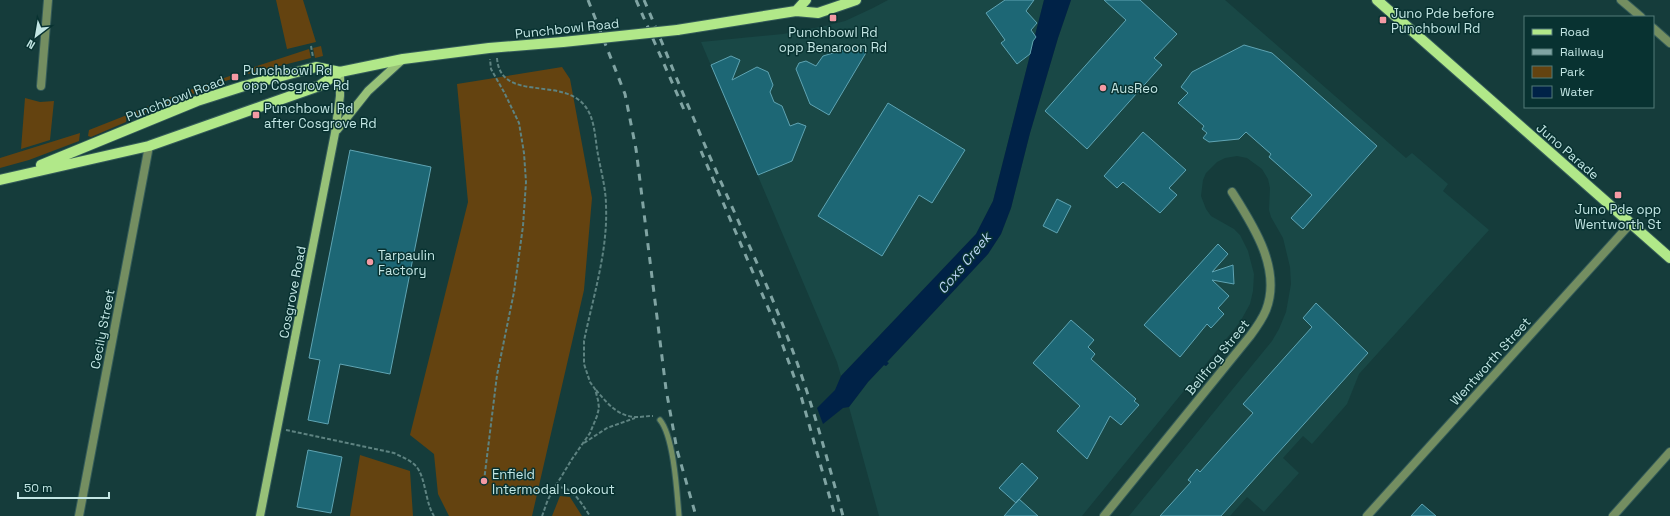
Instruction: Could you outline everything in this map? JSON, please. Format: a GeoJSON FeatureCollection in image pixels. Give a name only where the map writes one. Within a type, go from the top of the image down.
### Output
{"type":"FeatureCollection","features":[{"type":"Feature","properties":{"kind":"main road"},"geometry":{"type":"LineString","coordinates":[[796,11],[806,0]]}},
{"type":"Feature","properties":{"kind":"main road","name":"Punchbowl Road"},"geometry":{"type":"LineString","coordinates":[[0,180],[23,173],[115,155],[149,146],[319,86],[340,72],[403,59],[462,51],[677,30],[796,11],[818,13],[856,0]]}},
{"type":"Feature","properties":{"kind":"main road","name":"Juno Parade"},"geometry":{"type":"LineString","coordinates":[[1377,0],[1670,258]]}},
{"type":"Feature","properties":{"kind":"main road"},"geometry":{"type":"LineString","coordinates":[[335,133],[344,119],[368,91],[403,59]]}},
{"type":"Feature","properties":{"kind":"main road","name":"Punchbowl Road"},"geometry":{"type":"LineString","coordinates":[[23,173],[197,101],[244,86],[316,67],[340,72]]}},
{"type":"Feature","properties":{"kind":"main road","name":"Cosgrove Road"},"geometry":{"type":"LineString","coordinates":[[260,516],[335,133],[340,96],[340,72]]}},
{"type":"Feature","properties":{"kind":"street"},"geometry":{"type":"LineString","coordinates":[[41,86],[48,0]]}},
{"type":"Feature","properties":{"kind":"street"},"geometry":{"type":"LineString","coordinates":[[796,11],[797,0]]}},
{"type":"Feature","properties":{"kind":"street"},"geometry":{"type":"LineString","coordinates":[[1621,0],[1639,16]]}},
{"type":"Feature","properties":{"kind":"street"},"geometry":{"type":"LineString","coordinates":[[1654,29],[1670,43]]}},
{"type":"Feature","properties":{"kind":"street","name":"Cecily Street"},"geometry":{"type":"LineString","coordinates":[[78,516],[149,146]]}},
{"type":"Feature","properties":{"kind":"street","name":"Bellfrog Street"},"geometry":{"type":"LineString","coordinates":[[1104,516],[1250,336],[1260,323],[1266,309],[1270,292],[1270,278],[1265,253],[1253,224],[1232,192]]}},
{"type":"Feature","properties":{"kind":"street","name":"Wentworth Street"},"geometry":{"type":"LineString","coordinates":[[1367,516],[1631,223]]}},
{"type":"Feature","properties":{"kind":"street"},"geometry":{"type":"LineString","coordinates":[[1613,516],[1670,452]]}},
{"type":"Feature","properties":{"kind":"lane"},"geometry":{"type":"LineString","coordinates":[[660,420],[665,428],[668,438],[674,470],[679,516]]}},
{"type":"Feature","properties":{"kind":"path"},"geometry":{"type":"LineString","coordinates":[[311,46],[314,58]]}},
{"type":"Feature","properties":{"kind":"path"},"geometry":{"type":"LineString","coordinates":[[492,48],[498,68],[509,81],[522,86],[556,89],[571,94],[584,105],[592,124],[606,206],[606,231],[603,255],[584,341],[583,354],[587,375],[595,389],[612,408],[620,414],[638,417],[651,416],[660,420]]}},
{"type":"Feature","properties":{"kind":"path"},"geometry":{"type":"LineString","coordinates":[[484,481],[497,375],[514,292],[523,226],[526,182],[524,153],[519,123],[491,69],[492,48]]}},
{"type":"Feature","properties":{"kind":"path"},"geometry":{"type":"LineString","coordinates":[[542,516],[552,492],[590,433],[597,416],[598,408],[595,389]]}},
{"type":"Feature","properties":{"kind":"path"},"geometry":{"type":"LineString","coordinates":[[582,445],[606,428],[638,417]]}},
{"type":"Feature","properties":{"kind":"path"},"geometry":{"type":"LineString","coordinates":[[277,428],[394,453],[407,459],[416,467],[423,483],[429,508],[434,516]]}},
{"type":"Feature","properties":{"kind":"path"},"geometry":{"type":"LineString","coordinates":[[552,492],[563,487],[569,490],[578,498],[590,516]]}},
{"type":"Feature","properties":{"kind":"shaded area"},"geometry":{"type":"Polygon","coordinates":[[[888,0],[1044,0],[993,201],[976,234],[841,376],[837,362],[701,42],[783,34],[825,26],[845,21],[888,0]]]}},
{"type":"Feature","properties":{"kind":"shaded area"},"geometry":{"type":"Polygon","coordinates":[[[1071,0],[1225,0],[1406,158],[1412,153],[1448,184],[1443,191],[1489,230],[1359,374],[1347,404],[1312,444],[1303,436],[1283,458],[1299,473],[1264,512],[1247,497],[1230,516],[1129,516],[1272,341],[1286,312],[1291,284],[1290,267],[1283,238],[1271,217],[1269,210],[1270,188],[1268,179],[1262,169],[1247,158],[1237,156],[1225,158],[1217,162],[1206,173],[1203,180],[1201,196],[1206,209],[1211,216],[1234,229],[1240,235],[1248,251],[1254,274],[1253,291],[1250,304],[1240,322],[1082,516],[879,516],[849,407],[868,382],[884,365],[886,366],[888,363],[887,362],[988,254],[1001,234],[1011,208],[1030,133],[1058,38],[1071,0]]]}},
{"type":"Feature","properties":{"kind":"green space"},"geometry":{"type":"Polygon","coordinates":[[[276,0],[303,0],[316,42],[287,49],[276,0]]]}},
{"type":"Feature","properties":{"kind":"green space"},"geometry":{"type":"Polygon","coordinates":[[[321,46],[323,56],[315,58],[313,48],[321,46]]]}},
{"type":"Feature","properties":{"kind":"green space"},"geometry":{"type":"Polygon","coordinates":[[[309,49],[311,58],[248,74],[248,69],[309,49]]]}},
{"type":"Feature","properties":{"kind":"green space"},"geometry":{"type":"Polygon","coordinates":[[[562,67],[570,79],[592,198],[584,290],[532,516],[449,516],[438,494],[434,454],[410,435],[468,202],[457,84],[562,67]]]}},
{"type":"Feature","properties":{"kind":"green space"},"geometry":{"type":"Polygon","coordinates":[[[238,73],[238,77],[216,84],[216,81],[238,73]]]}},
{"type":"Feature","properties":{"kind":"green space"},"geometry":{"type":"Polygon","coordinates":[[[208,83],[207,88],[193,94],[190,90],[208,83]]]}},
{"type":"Feature","properties":{"kind":"green space"},"geometry":{"type":"Polygon","coordinates":[[[176,95],[175,101],[161,106],[159,105],[159,102],[176,95]]]}},
{"type":"Feature","properties":{"kind":"green space"},"geometry":{"type":"Polygon","coordinates":[[[25,98],[40,102],[54,101],[50,140],[21,149],[25,98]]]}},
{"type":"Feature","properties":{"kind":"green space"},"geometry":{"type":"Polygon","coordinates":[[[152,105],[151,110],[136,117],[134,116],[133,112],[152,105]]]}},
{"type":"Feature","properties":{"kind":"green space"},"geometry":{"type":"Polygon","coordinates":[[[127,115],[126,122],[91,137],[88,136],[89,130],[127,115]]]}},
{"type":"Feature","properties":{"kind":"green space"},"geometry":{"type":"Polygon","coordinates":[[[80,133],[79,141],[29,160],[0,168],[0,158],[80,133]]]}},
{"type":"Feature","properties":{"kind":"green space"},"geometry":{"type":"Polygon","coordinates":[[[360,455],[410,471],[413,516],[350,516],[360,455]]]}},
{"type":"Feature","properties":{"kind":"green space"},"geometry":{"type":"Polygon","coordinates":[[[560,496],[570,497],[582,516],[552,516],[560,496]]]}},
{"type":"Feature","properties":{"kind":"water","name":"Coxs Creek"},"geometry":{"type":"Polygon","coordinates":[[[1044,0],[1071,0],[1058,38],[1030,133],[1011,208],[1001,234],[988,254],[887,362],[889,363],[886,366],[884,365],[868,382],[849,407],[843,408],[823,424],[817,408],[835,390],[841,376],[976,234],[993,201],[1044,0]]]}},
{"type":"Feature","properties":{"kind":"building"},"geometry":{"type":"Polygon","coordinates":[[[1005,0],[1034,0],[1026,11],[1037,23],[1031,30],[1036,37],[1033,41],[1030,54],[1017,64],[1001,43],[1005,40],[986,13],[1005,0]]]}},
{"type":"Feature","properties":{"kind":"building","name":"AusReo"},"geometry":{"type":"Polygon","coordinates":[[[1104,0],[1140,0],[1177,34],[1154,58],[1162,65],[1087,149],[1045,111],[1126,20],[1104,0]]]}},
{"type":"Feature","properties":{"kind":"building"},"geometry":{"type":"Polygon","coordinates":[[[1244,45],[1272,53],[1377,146],[1303,229],[1291,218],[1312,195],[1269,157],[1271,154],[1246,132],[1239,139],[1209,142],[1203,138],[1207,133],[1202,129],[1204,126],[1178,103],[1188,93],[1181,87],[1192,72],[1244,45]]]}},
{"type":"Feature","properties":{"kind":"building"},"geometry":{"type":"Polygon","coordinates":[[[857,46],[867,51],[829,115],[810,104],[796,69],[799,63],[806,61],[816,66],[823,56],[857,46]]]}},
{"type":"Feature","properties":{"kind":"building"},"geometry":{"type":"Polygon","coordinates":[[[731,56],[740,60],[732,80],[757,67],[768,72],[773,85],[770,92],[774,102],[782,106],[790,126],[798,123],[806,126],[792,161],[758,175],[711,65],[731,56]]]}},
{"type":"Feature","properties":{"kind":"building"},"geometry":{"type":"Polygon","coordinates":[[[888,103],[965,150],[932,203],[919,195],[882,256],[818,216],[888,103]]]}},
{"type":"Feature","properties":{"kind":"building"},"geometry":{"type":"Polygon","coordinates":[[[1143,132],[1186,170],[1169,188],[1177,195],[1160,213],[1123,182],[1117,188],[1104,176],[1143,132]]]}},
{"type":"Feature","properties":{"kind":"building","name":"Tarpaulin Factory"},"geometry":{"type":"Polygon","coordinates":[[[350,150],[431,167],[390,374],[340,364],[328,424],[308,420],[320,360],[309,358],[350,150]]]}},
{"type":"Feature","properties":{"kind":"building"},"geometry":{"type":"Polygon","coordinates":[[[1057,199],[1071,206],[1057,233],[1043,226],[1057,199]]]}},
{"type":"Feature","properties":{"kind":"building"},"geometry":{"type":"Polygon","coordinates":[[[1218,244],[1228,254],[1212,272],[1233,265],[1234,284],[1212,280],[1229,296],[1218,308],[1224,314],[1211,328],[1207,324],[1180,357],[1144,325],[1218,244]]]}},
{"type":"Feature","properties":{"kind":"building"},"geometry":{"type":"Polygon","coordinates":[[[1316,303],[1368,353],[1221,516],[1160,516],[1191,482],[1188,480],[1197,469],[1200,472],[1253,413],[1243,404],[1312,327],[1303,318],[1316,303]]]}},
{"type":"Feature","properties":{"kind":"building"},"geometry":{"type":"Polygon","coordinates":[[[1071,320],[1094,340],[1088,347],[1095,354],[1091,359],[1136,399],[1134,401],[1139,405],[1121,425],[1110,416],[1087,459],[1057,431],[1080,406],[1033,363],[1071,320]]]}},
{"type":"Feature","properties":{"kind":"building"},"geometry":{"type":"Polygon","coordinates":[[[308,450],[342,457],[331,513],[297,507],[308,450]]]}},
{"type":"Feature","properties":{"kind":"building"},"geometry":{"type":"Polygon","coordinates":[[[1022,463],[1038,478],[1016,503],[999,488],[1022,463]]]}},
{"type":"Feature","properties":{"kind":"building"},"geometry":{"type":"Polygon","coordinates":[[[1019,499],[1038,516],[1004,516],[1019,499]]]}},
{"type":"Feature","properties":{"kind":"building"},"geometry":{"type":"Polygon","coordinates":[[[1422,504],[1436,516],[1411,516],[1422,504]]]}},
{"type":"Feature","properties":{"kind":"railway"},"geometry":{"type":"LineString","coordinates":[[588,0],[625,94],[636,149],[666,389],[677,450],[696,516]]}},
{"type":"Feature","properties":{"kind":"railway"},"geometry":{"type":"LineString","coordinates":[[636,0],[685,112]]}},
{"type":"Feature","properties":{"kind":"railway"},"geometry":{"type":"LineString","coordinates":[[644,0],[758,266],[795,357],[843,516]]}},
{"type":"Feature","properties":{"kind":"railway"},"geometry":{"type":"LineString","coordinates":[[701,151],[775,324],[801,396],[835,516]]}},
{"type":"Feature","properties":{"kind":"place","name":"Punchbowl Rd opp Benaroon Rd"},"geometry":{"type":"Point","coordinates":[833,18]}},
{"type":"Feature","properties":{"kind":"place","name":"Juno Pde before Punchbowl Rd"},"geometry":{"type":"Point","coordinates":[1383,20]}},
{"type":"Feature","properties":{"kind":"place","name":"Punchbowl Rd opp Cosgrove Rd"},"geometry":{"type":"Point","coordinates":[235,77]}},
{"type":"Feature","properties":{"kind":"place","name":"AusReo"},"geometry":{"type":"Point","coordinates":[1103,88]}},
{"type":"Feature","properties":{"kind":"place","name":"Punchbowl Rd after Cosgrove Rd"},"geometry":{"type":"Point","coordinates":[256,115]}},
{"type":"Feature","properties":{"kind":"place","name":"Juno Pde opp Wentworth St"},"geometry":{"type":"Point","coordinates":[1618,195]}},
{"type":"Feature","properties":{"kind":"place","name":"Tarpaulin Factory"},"geometry":{"type":"Point","coordinates":[370,262]}},
{"type":"Feature","properties":{"kind":"place","name":"Enfield Intermodal Lookout"},"geometry":{"type":"Point","coordinates":[484,481]}}]}
